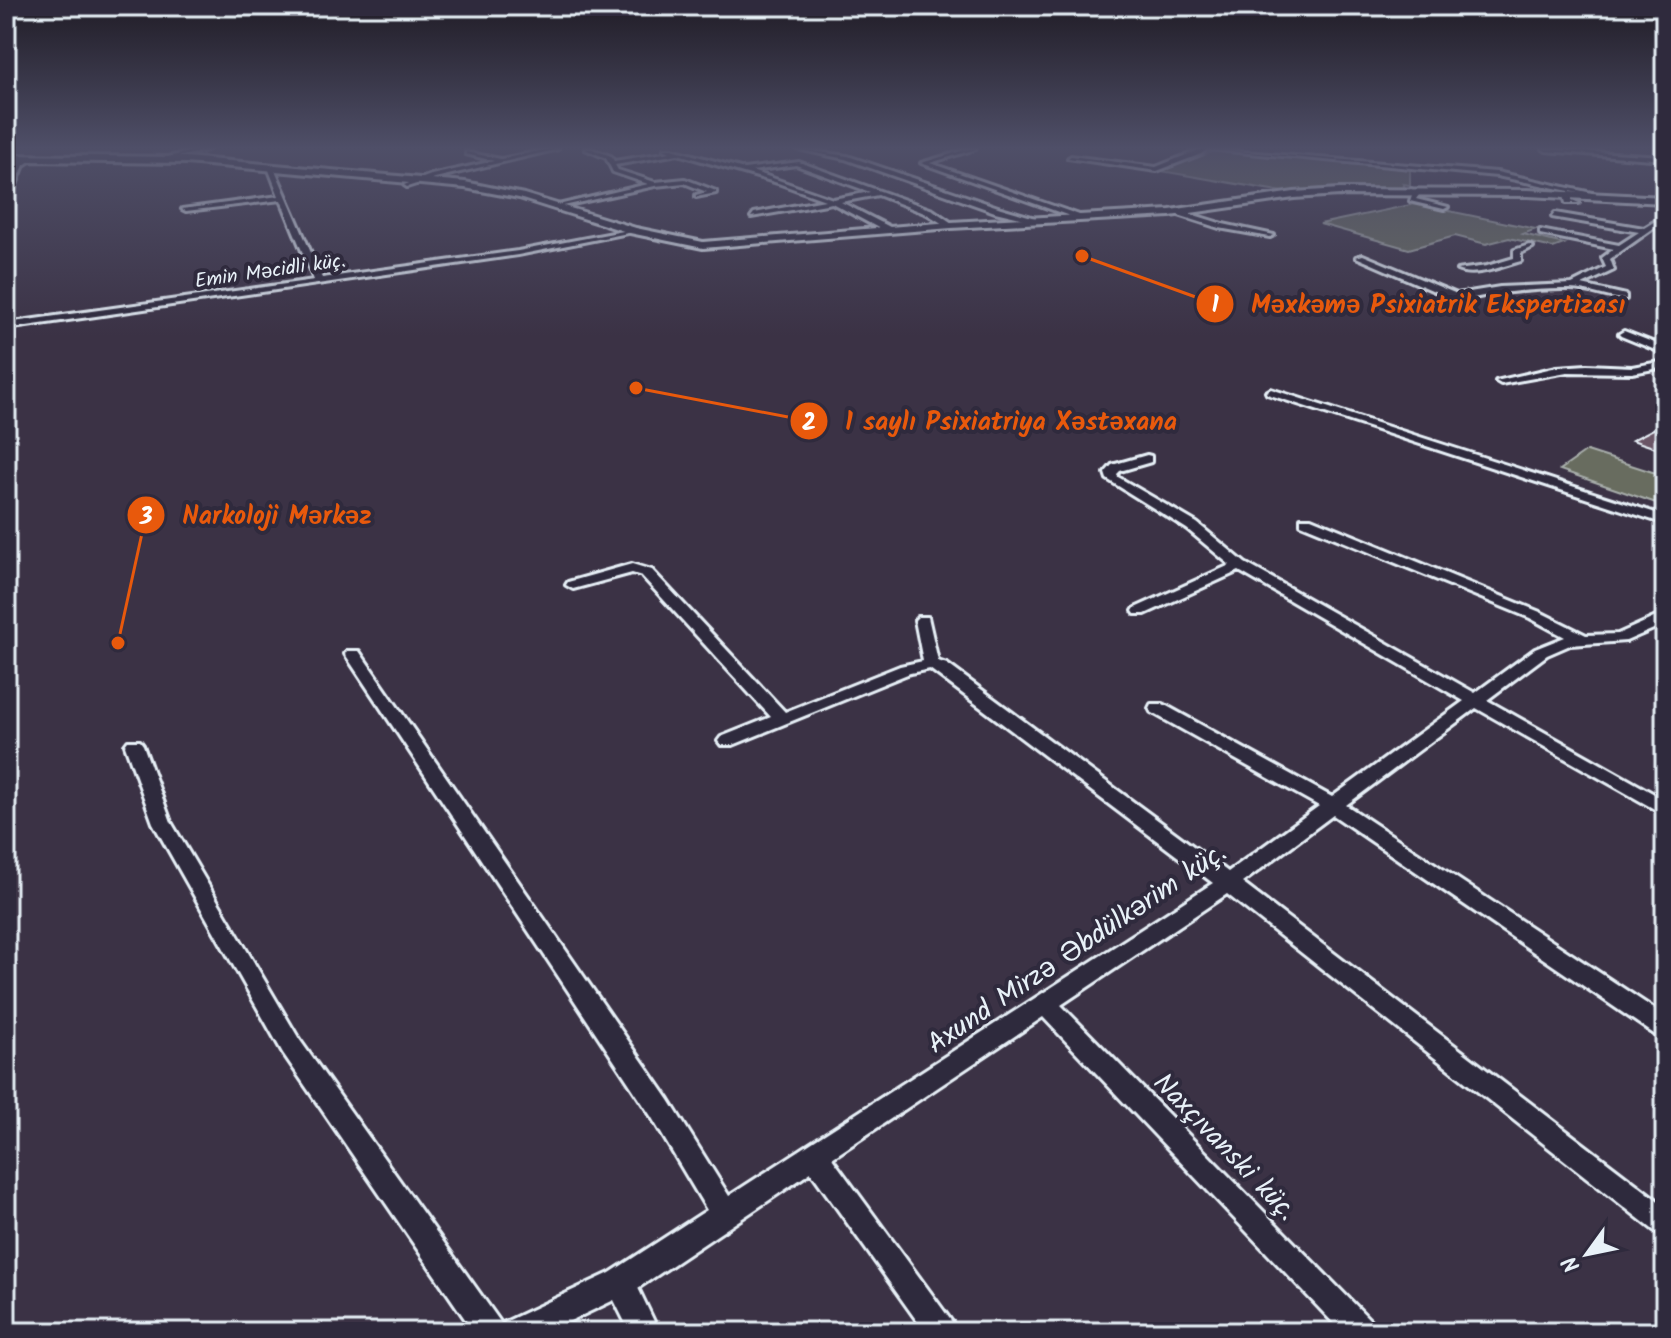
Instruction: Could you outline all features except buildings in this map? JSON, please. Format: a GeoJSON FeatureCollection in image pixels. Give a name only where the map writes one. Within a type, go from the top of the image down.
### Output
{"type":"FeatureCollection","features":[{"type":"Feature","properties":{"kind":"main road"},"geometry":{"type":"LineString","coordinates":[[570,211],[634,231],[687,243],[714,245],[887,229],[1182,211]]}},
{"type":"Feature","properties":{"kind":"street"},"geometry":{"type":"LineString","coordinates":[[291,211],[319,281]]}},
{"type":"Feature","properties":{"kind":"street"},"geometry":{"type":"LineString","coordinates":[[754,215],[775,211]]}},
{"type":"Feature","properties":{"kind":"street"},"geometry":{"type":"LineString","coordinates":[[849,211],[887,229]]}},
{"type":"Feature","properties":{"kind":"street"},"geometry":{"type":"LineString","coordinates":[[928,211],[951,225]]}},
{"type":"Feature","properties":{"kind":"street"},"geometry":{"type":"LineString","coordinates":[[1004,211],[1038,220]]}},
{"type":"Feature","properties":{"kind":"street"},"geometry":{"type":"LineString","coordinates":[[1065,211],[1084,218]]}},
{"type":"Feature","properties":{"kind":"street"},"geometry":{"type":"LineString","coordinates":[[1178,212],[1238,230],[1270,235]]}},
{"type":"Feature","properties":{"kind":"street"},"geometry":{"type":"LineString","coordinates":[[1555,215],[1647,231]]}},
{"type":"Feature","properties":{"kind":"street"},"geometry":{"type":"LineString","coordinates":[[1574,286],[1611,268],[1606,258],[1665,217]]}},
{"type":"Feature","properties":{"kind":"street"},"geometry":{"type":"LineString","coordinates":[[1218,237],[1263,223]]}},
{"type":"Feature","properties":{"kind":"street","name":"Emin Məcidli küç."},"geometry":{"type":"LineString","coordinates":[[6,326],[518,253],[634,231]]}},
{"type":"Feature","properties":{"kind":"street"},"geometry":{"type":"LineString","coordinates":[[1577,239],[1587,231]]}},
{"type":"Feature","properties":{"kind":"street"},"geometry":{"type":"LineString","coordinates":[[1543,232],[1620,248]]}},
{"type":"Feature","properties":{"kind":"street"},"geometry":{"type":"LineString","coordinates":[[1461,270],[1479,269],[1518,259],[1517,252],[1529,247]]}},
{"type":"Feature","properties":{"kind":"street"},"geometry":{"type":"LineString","coordinates":[[1360,257],[1456,297]]}},
{"type":"Feature","properties":{"kind":"street"},"geometry":{"type":"LineString","coordinates":[[1479,269],[1493,274]]}},
{"type":"Feature","properties":{"kind":"street"},"geometry":{"type":"LineString","coordinates":[[1507,279],[1530,288]]}},
{"type":"Feature","properties":{"kind":"street"},"geometry":{"type":"LineString","coordinates":[[1427,306],[1456,297],[1530,288],[1574,286],[1623,297]]}},
{"type":"Feature","properties":{"kind":"street"},"geometry":{"type":"LineString","coordinates":[[1624,334],[1665,351]]}},
{"type":"Feature","properties":{"kind":"street"},"geometry":{"type":"LineString","coordinates":[[1501,381],[1553,370],[1594,367],[1644,371],[1665,364]]}},
{"type":"Feature","properties":{"kind":"street"},"geometry":{"type":"LineString","coordinates":[[1271,392],[1665,520]]}},
{"type":"Feature","properties":{"kind":"street"},"geometry":{"type":"LineString","coordinates":[[1147,459],[1116,468],[1111,473],[1113,479],[1192,526],[1240,566],[1665,808]]}},
{"type":"Feature","properties":{"kind":"street"},"geometry":{"type":"LineString","coordinates":[[1306,521],[1535,615],[1581,639]]}},
{"type":"Feature","properties":{"kind":"street"},"geometry":{"type":"LineString","coordinates":[[1140,611],[1240,566]]}},
{"type":"Feature","properties":{"kind":"street"},"geometry":{"type":"LineString","coordinates":[[573,585],[632,568],[647,573],[782,719]]}},
{"type":"Feature","properties":{"kind":"street","name":"Axund Mirzə Əbdülkərim küç."},"geometry":{"type":"LineString","coordinates":[[515,1332],[620,1283],[1228,883],[1541,652],[1567,641],[1621,638],[1664,619]]}},
{"type":"Feature","properties":{"kind":"street"},"geometry":{"type":"LineString","coordinates":[[923,620],[931,664]]}},
{"type":"Feature","properties":{"kind":"street"},"geometry":{"type":"LineString","coordinates":[[353,654],[660,1108],[725,1215]]}},
{"type":"Feature","properties":{"kind":"street"},"geometry":{"type":"LineString","coordinates":[[727,741],[906,669],[931,664],[952,673],[1665,1223]]}},
{"type":"Feature","properties":{"kind":"street"},"geometry":{"type":"LineString","coordinates":[[1157,708],[1335,807],[1665,1029]]}},
{"type":"Feature","properties":{"kind":"street"},"geometry":{"type":"LineString","coordinates":[[134,745],[162,823],[291,1046],[491,1332]]}},
{"type":"Feature","properties":{"kind":"street","name":"Naxçıvanski küç."},"geometry":{"type":"LineString","coordinates":[[1045,1004],[1362,1332]]}},
{"type":"Feature","properties":{"kind":"street"},"geometry":{"type":"LineString","coordinates":[[815,1155],[942,1332]]}},
{"type":"Feature","properties":{"kind":"street"},"geometry":{"type":"LineString","coordinates":[[620,1283],[645,1332]]}},
{"type":"Feature","properties":{"kind":"green space"},"geometry":{"type":"Polygon","coordinates":[[[1380,211],[1451,211],[1536,229],[1523,234],[1564,244],[1553,248],[1509,238],[1486,244],[1455,236],[1409,249],[1320,224],[1380,211]]]}},
{"type":"Feature","properties":{"kind":"green space"},"geometry":{"type":"Polygon","coordinates":[[[1587,451],[1665,476],[1665,506],[1560,470],[1587,451]]]}},
{"type":"Feature","properties":{"kind":"place","name":"Məxkəmə Psixiatrik Ekspertizası"},"geometry":{"type":"Point","coordinates":[1082,256]}},
{"type":"Feature","properties":{"kind":"place","name":"1 saylı Psixiatriya Xəstəxana"},"geometry":{"type":"Point","coordinates":[636,388]}},
{"type":"Feature","properties":{"kind":"place","name":"Narkoloji Mərkəz"},"geometry":{"type":"Point","coordinates":[118,643]}}]}
